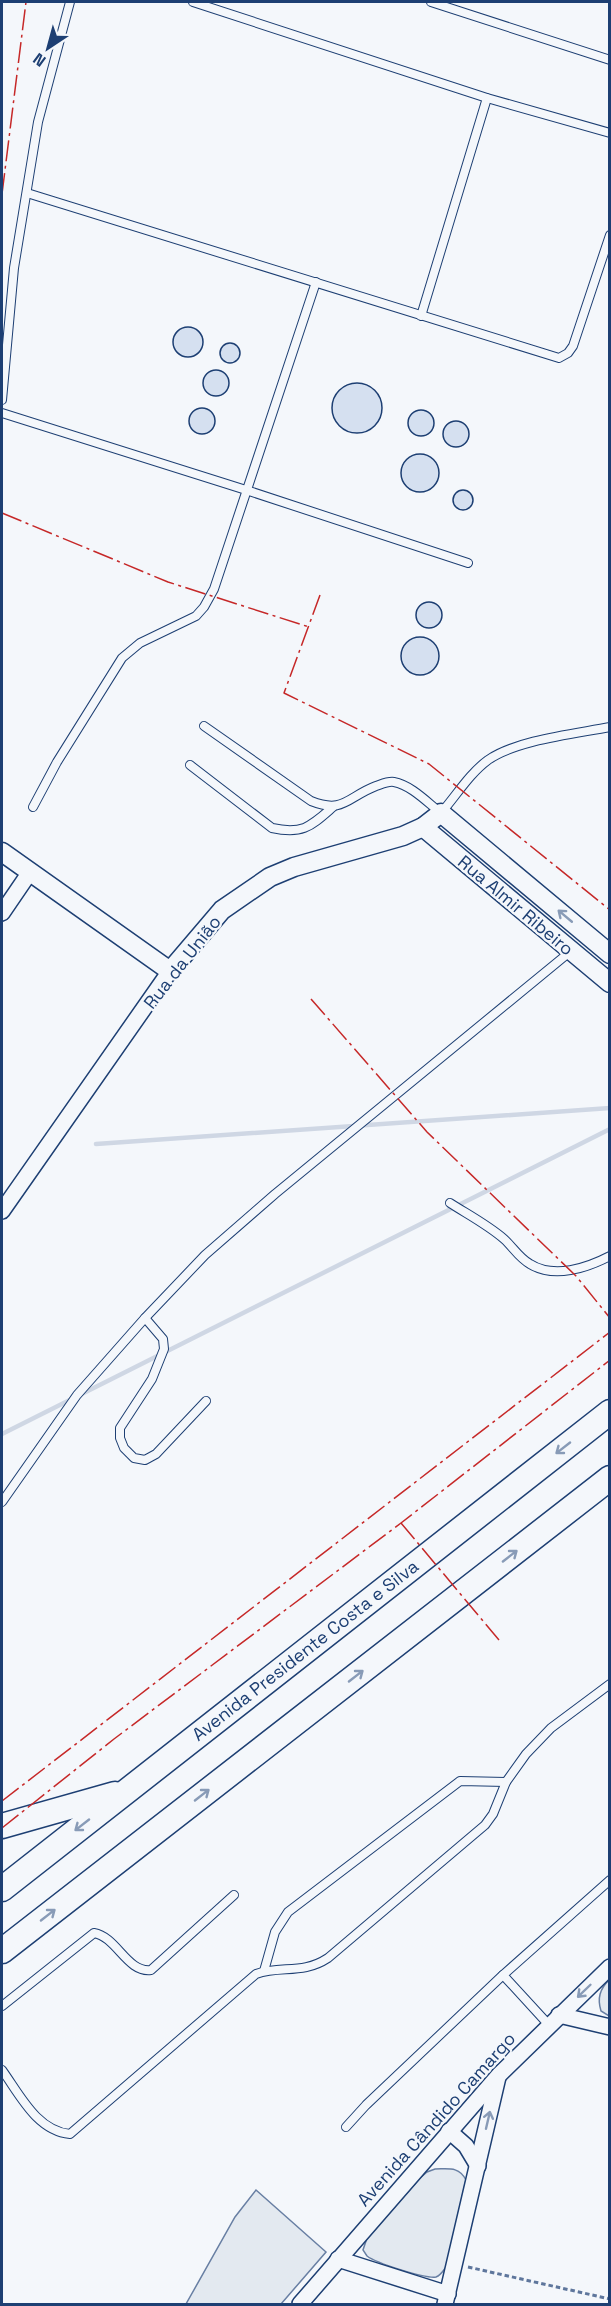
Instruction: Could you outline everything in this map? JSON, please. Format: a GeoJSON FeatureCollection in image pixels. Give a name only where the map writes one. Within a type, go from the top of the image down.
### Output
{"type":"FeatureCollection","features":[{"type":"Feature","properties":{"kind":"highway","name":"Avenida Presidente Costa e Silva"},"geometry":{"type":"LineString","coordinates":[[2,1889],[609,1412]]}},
{"type":"Feature","properties":{"kind":"highway"},"geometry":{"type":"LineString","coordinates":[[2,1951],[609,1478]]}},
{"type":"Feature","properties":{"kind":"highway"},"geometry":{"type":"LineString","coordinates":[[2,1826],[128,1789]]}},
{"type":"Feature","properties":{"kind":"street","name":"Rua da União"},"geometry":{"type":"LineString","coordinates":[[2,1211],[170,971],[222,910],[270,877],[294,867],[404,836],[423,827],[441,813]]}},
{"type":"Feature","properties":{"kind":"street","name":"Rua Almir Ribeiro"},"geometry":{"type":"LineString","coordinates":[[441,813],[609,954]]}},
{"type":"Feature","properties":{"kind":"street","name":"Rua Almir Ribeiro"},"geometry":{"type":"LineString","coordinates":[[423,827],[609,983]]}},
{"type":"Feature","properties":{"kind":"street"},"geometry":{"type":"LineString","coordinates":[[2,852],[170,971]]}},
{"type":"Feature","properties":{"kind":"street"},"geometry":{"type":"LineString","coordinates":[[2,913],[30,872]]}},
{"type":"Feature","properties":{"kind":"street","name":"Avenida Cândido Camargo"},"geometry":{"type":"LineString","coordinates":[[300,2304],[499,2075],[609,1967]]}},
{"type":"Feature","properties":{"kind":"street"},"geometry":{"type":"LineString","coordinates":[[554,2019],[609,2026]]}},
{"type":"Feature","properties":{"kind":"street"},"geometry":{"type":"LineString","coordinates":[[338,2259],[447,2299],[499,2075]]}},
{"type":"Feature","properties":{"kind":"street"},"geometry":{"type":"LineString","coordinates":[[449,2131],[466,2146],[478,2166]]}},
{"type":"Feature","properties":{"kind":"lane"},"geometry":{"type":"LineString","coordinates":[[2,400],[14,267],[38,122],[54,54],[70,2]]}},
{"type":"Feature","properties":{"kind":"lane"},"geometry":{"type":"LineString","coordinates":[[193,2],[487,98],[609,133]]}},
{"type":"Feature","properties":{"kind":"lane"},"geometry":{"type":"LineString","coordinates":[[431,2],[609,60]]}},
{"type":"Feature","properties":{"kind":"lane"},"geometry":{"type":"LineString","coordinates":[[421,316],[487,98]]}},
{"type":"Feature","properties":{"kind":"lane"},"geometry":{"type":"LineString","coordinates":[[27,193],[559,358],[573,346],[609,235]]}},
{"type":"Feature","properties":{"kind":"lane"},"geometry":{"type":"LineString","coordinates":[[33,807],[57,762],[122,658],[140,643],[182,624],[204,608],[214,589],[316,282]]}},
{"type":"Feature","properties":{"kind":"lane"},"geometry":{"type":"LineString","coordinates":[[2,413],[246,490],[468,564]]}},
{"type":"Feature","properties":{"kind":"lane"},"geometry":{"type":"LineString","coordinates":[[204,726],[311,801],[333,807]]}},
{"type":"Feature","properties":{"kind":"lane"},"geometry":{"type":"LineString","coordinates":[[190,765],[272,828],[289,832],[305,830],[333,807],[342,805],[364,791],[387,782],[395,782],[404,786],[441,813],[470,777],[488,760],[516,747],[609,727]]}},
{"type":"Feature","properties":{"kind":"lane"},"geometry":{"type":"LineString","coordinates":[[2,1502],[77,1395],[205,1255],[275,1194],[572,951]]}},
{"type":"Feature","properties":{"kind":"lane"},"geometry":{"type":"LineString","coordinates":[[450,1203],[503,1238],[521,1258],[532,1266],[546,1270],[566,1271],[586,1267],[609,1256]]}},
{"type":"Feature","properties":{"kind":"lane"},"geometry":{"type":"LineString","coordinates":[[145,1318],[163,1339],[164,1349],[152,1379],[120,1428],[120,1438],[124,1448],[134,1458],[145,1460],[156,1454],[206,1401]]}},
{"type":"Feature","properties":{"kind":"lane"},"geometry":{"type":"LineString","coordinates":[[2,2070],[40,2121],[59,2133],[70,2134],[256,1974],[264,1971],[303,1969],[328,1958],[485,1824],[493,1814],[506,1782],[526,1754],[550,1728],[609,1684]]}},
{"type":"Feature","properties":{"kind":"lane"},"geometry":{"type":"LineString","coordinates":[[264,1971],[275,1932],[288,1912],[460,1781],[506,1782]]}},
{"type":"Feature","properties":{"kind":"lane"},"geometry":{"type":"LineString","coordinates":[[346,2127],[366,2104],[503,1975],[609,1880]]}},
{"type":"Feature","properties":{"kind":"lane"},"geometry":{"type":"LineString","coordinates":[[2,2006],[94,1934],[103,1936],[139,1969],[151,1970],[234,1894]]}},
{"type":"Feature","properties":{"kind":"lane"},"geometry":{"type":"LineString","coordinates":[[503,1975],[554,2019]]}},
{"type":"Feature","properties":{"kind":"path"},"geometry":{"type":"LineString","coordinates":[[455,2264],[609,2299]]}},
{"type":"Feature","properties":{"kind":"shaded area"},"geometry":{"type":"Polygon","coordinates":[[[609,1980],[609,2016],[601,2011],[599,1998],[601,1990],[609,1980]]]}},
{"type":"Feature","properties":{"kind":"shaded area"},"geometry":{"type":"Polygon","coordinates":[[[435,2169],[457,2170],[466,2180],[446,2267],[443,2271],[436,2277],[422,2276],[367,2256],[363,2250],[367,2238],[420,2178],[435,2169]]]}},
{"type":"Feature","properties":{"kind":"shaded area"},"geometry":{"type":"Polygon","coordinates":[[[256,2190],[326,2252],[281,2304],[186,2304],[235,2217],[256,2190]]]}},
{"type":"Feature","properties":{"kind":"building"},"geometry":{"type":"Polygon","coordinates":[[[188,327],[199,331],[203,342],[199,353],[188,357],[177,353],[173,342],[177,331],[188,327]]]}},
{"type":"Feature","properties":{"kind":"building"},"geometry":{"type":"Polygon","coordinates":[[[230,343],[237,346],[240,353],[237,360],[230,363],[223,360],[220,353],[223,346],[230,343]]]}},
{"type":"Feature","properties":{"kind":"building"},"geometry":{"type":"Polygon","coordinates":[[[216,370],[225,374],[229,383],[225,392],[216,396],[207,392],[203,383],[207,374],[216,370]]]}},
{"type":"Feature","properties":{"kind":"building"},"geometry":{"type":"Polygon","coordinates":[[[357,383],[371,387],[378,394],[382,408],[378,422],[371,429],[357,433],[343,429],[336,422],[332,408],[336,394],[343,387],[357,383]]]}},
{"type":"Feature","properties":{"kind":"building"},"geometry":{"type":"Polygon","coordinates":[[[202,408],[211,412],[215,421],[211,430],[202,434],[193,430],[189,421],[193,412],[202,408]]]}},
{"type":"Feature","properties":{"kind":"building"},"geometry":{"type":"Polygon","coordinates":[[[421,410],[430,414],[434,423],[430,432],[421,436],[412,432],[408,423],[412,414],[421,410]]]}},
{"type":"Feature","properties":{"kind":"building"},"geometry":{"type":"Polygon","coordinates":[[[456,421],[465,425],[469,434],[465,443],[456,447],[447,443],[443,434],[447,425],[456,421]]]}},
{"type":"Feature","properties":{"kind":"building"},"geometry":{"type":"Polygon","coordinates":[[[420,454],[427,455],[433,460],[438,466],[438,480],[433,486],[427,491],[420,492],[413,491],[407,486],[402,480],[401,473],[402,466],[407,460],[413,455],[420,454]]]}},
{"type":"Feature","properties":{"kind":"building"},"geometry":{"type":"Polygon","coordinates":[[[463,490],[470,493],[473,500],[470,507],[463,510],[456,507],[453,500],[456,493],[463,490]]]}},
{"type":"Feature","properties":{"kind":"building"},"geometry":{"type":"Polygon","coordinates":[[[429,602],[438,606],[442,615],[438,624],[429,628],[420,624],[416,615],[420,606],[429,602]]]}},
{"type":"Feature","properties":{"kind":"building"},"geometry":{"type":"Polygon","coordinates":[[[420,637],[427,638],[433,643],[438,649],[438,663],[433,669],[427,674],[420,675],[413,674],[407,669],[402,663],[401,656],[402,649],[407,643],[413,638],[420,637]]]}},
{"type":"Feature","properties":{"kind":"waterway"},"geometry":{"type":"LineString","coordinates":[[96,1144],[610,1108]]}},
{"type":"Feature","properties":{"kind":"waterway"},"geometry":{"type":"LineString","coordinates":[[2,1434],[610,1129]]}},
{"type":"Feature","properties":{"kind":"power"},"geometry":{"type":"LineString","coordinates":[[2,194],[26,2]]}},
{"type":"Feature","properties":{"kind":"power"},"geometry":{"type":"LineString","coordinates":[[2,513],[168,582],[309,627]]}},
{"type":"Feature","properties":{"kind":"power"},"geometry":{"type":"LineString","coordinates":[[320,595],[284,693],[429,764],[610,910]]}},
{"type":"Feature","properties":{"kind":"power"},"geometry":{"type":"LineString","coordinates":[[311,999],[427,1132],[576,1276],[610,1318]]}},
{"type":"Feature","properties":{"kind":"power"},"geometry":{"type":"LineString","coordinates":[[2,1801],[610,1332]]}},
{"type":"Feature","properties":{"kind":"power"},"geometry":{"type":"LineString","coordinates":[[2,1828],[114,1739],[401,1523],[610,1360]]}},
{"type":"Feature","properties":{"kind":"power"},"geometry":{"type":"LineString","coordinates":[[401,1523],[499,1640]]}}]}
